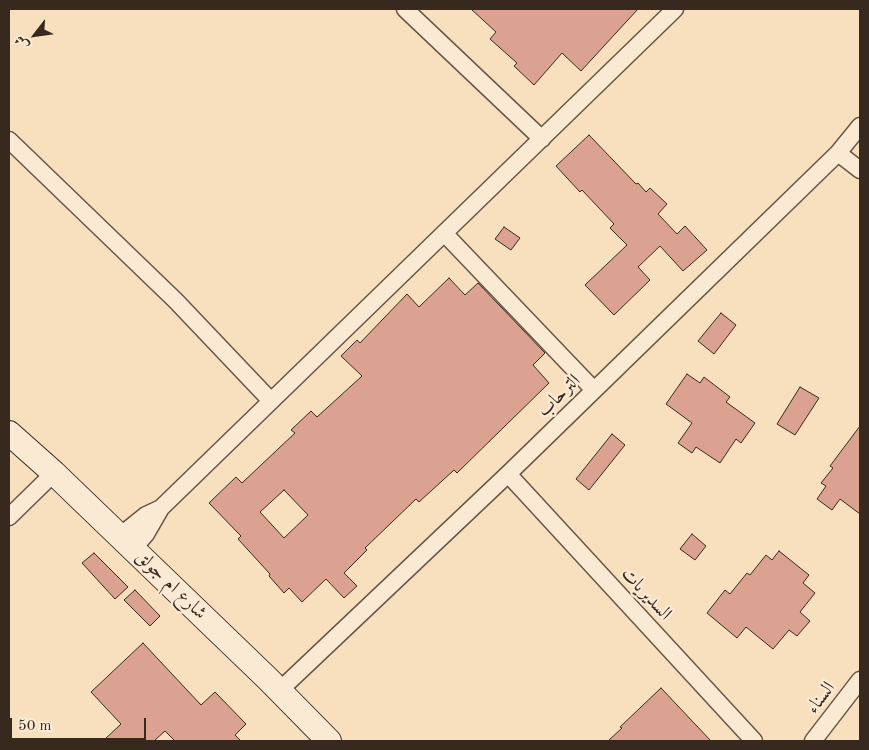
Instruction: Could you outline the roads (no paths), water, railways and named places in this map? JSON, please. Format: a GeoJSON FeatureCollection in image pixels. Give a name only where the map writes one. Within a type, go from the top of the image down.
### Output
{"type":"FeatureCollection","features":[{"type":"Feature","properties":{"kind":"street"},"geometry":{"type":"LineString","coordinates":[[405,9],[542,139]]}},
{"type":"Feature","properties":{"kind":"street"},"geometry":{"type":"LineString","coordinates":[[127,542],[146,516],[160,508],[675,9]]}},
{"type":"Feature","properties":{"kind":"street","name":"الترحاب"},"geometry":{"type":"LineString","coordinates":[[280,690],[508,474],[858,134]]}},
{"type":"Feature","properties":{"kind":"street"},"geometry":{"type":"LineString","coordinates":[[9,140],[176,301],[271,401]]}},
{"type":"Feature","properties":{"kind":"street"},"geometry":{"type":"LineString","coordinates":[[838,153],[860,170]]}},
{"type":"Feature","properties":{"kind":"street"},"geometry":{"type":"LineString","coordinates":[[444,233],[594,390]]}},
{"type":"Feature","properties":{"kind":"street","name":"شارع ام جولق"},"geometry":{"type":"LineString","coordinates":[[9,432],[127,542],[280,690],[329,741]]}},
{"type":"Feature","properties":{"kind":"street"},"geometry":{"type":"LineString","coordinates":[[9,517],[54,473]]}},
{"type":"Feature","properties":{"kind":"street","name":"السديريات"},"geometry":{"type":"LineString","coordinates":[[508,474],[754,741]]}},
{"type":"Feature","properties":{"kind":"street","name":"السناء"},"geometry":{"type":"LineString","coordinates":[[813,741],[860,680]]}}]}
